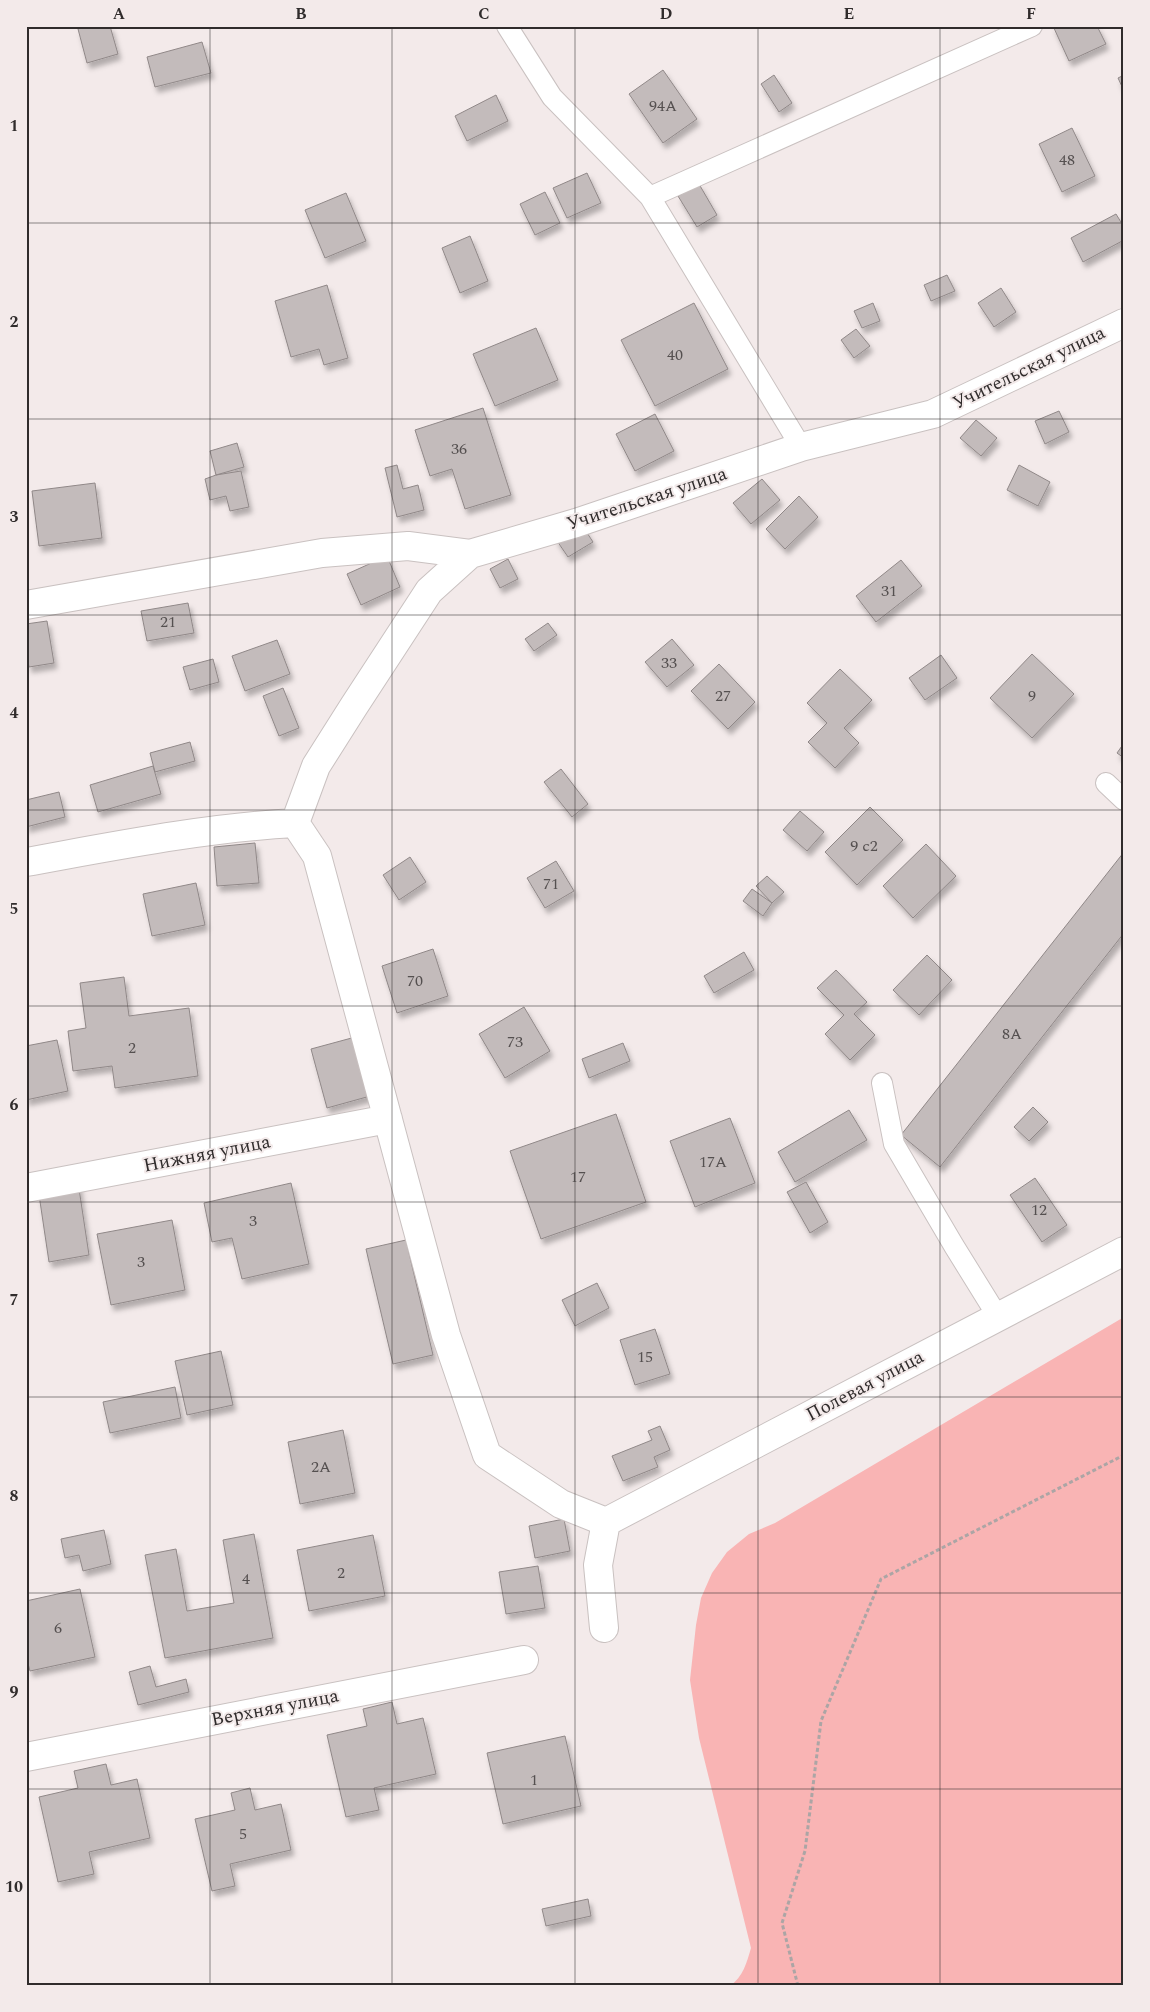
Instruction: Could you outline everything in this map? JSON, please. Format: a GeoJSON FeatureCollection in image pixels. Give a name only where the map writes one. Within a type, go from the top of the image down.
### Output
{"type":"FeatureCollection","features":[{"type":"Feature","properties":{"kind":"street","name":"Учительская улица"},"geometry":{"type":"LineString","coordinates":[[294,823],[316,766],[429,591],[470,554],[576,523],[801,447],[933,414],[1124,323]]}},
{"type":"Feature","properties":{"kind":"street"},"geometry":{"type":"LineString","coordinates":[[26,605],[322,553],[408,546],[470,554]]}},
{"type":"Feature","properties":{"kind":"street"},"geometry":{"type":"LineString","coordinates":[[26,862],[162,838],[257,825],[294,823],[317,856],[446,1335],[487,1455],[561,1504],[606,1522],[598,1565],[604,1628]]}},
{"type":"Feature","properties":{"kind":"street","name":"Нижняя улица"},"geometry":{"type":"LineString","coordinates":[[26,1188],[388,1120]]}},
{"type":"Feature","properties":{"kind":"street","name":"Полевая улица"},"geometry":{"type":"LineString","coordinates":[[606,1522],[1124,1251]]}},
{"type":"Feature","properties":{"kind":"street","name":"Верхняя улица"},"geometry":{"type":"LineString","coordinates":[[26,1757],[524,1660]]}},
{"type":"Feature","properties":{"kind":"lane"},"geometry":{"type":"LineString","coordinates":[[507,26],[552,97],[650,197],[801,447]]}},
{"type":"Feature","properties":{"kind":"lane"},"geometry":{"type":"LineString","coordinates":[[650,197],[1032,26]]}},
{"type":"Feature","properties":{"kind":"lane"},"geometry":{"type":"LineString","coordinates":[[1106,783],[1124,800]]}},
{"type":"Feature","properties":{"kind":"lane"},"geometry":{"type":"LineString","coordinates":[[882,1083],[894,1144],[998,1317]]}},
{"type":"Feature","properties":{"kind":"path"},"geometry":{"type":"LineString","coordinates":[[798,1986],[782,1923],[805,1851],[821,1721],[881,1579],[1124,1455]]}},
{"type":"Feature","properties":{"kind":"shaded area"},"geometry":{"type":"Polygon","coordinates":[[[1124,1317],[1124,1986],[730,1986],[741,1974],[751,1948],[699,1738],[690,1680],[701,1598],[712,1573],[727,1552],[749,1534],[775,1523],[1124,1317]]]}},
{"type":"Feature","properties":{"kind":"building"},"geometry":{"type":"Polygon","coordinates":[[[86,26],[110,26],[118,54],[87,63],[78,29],[86,26]]]}},
{"type":"Feature","properties":{"kind":"building"},"geometry":{"type":"Polygon","coordinates":[[[1053,26],[1097,26],[1106,44],[1069,61],[1053,26]]]}},
{"type":"Feature","properties":{"kind":"building"},"geometry":{"type":"Polygon","coordinates":[[[202,42],[211,73],[155,87],[147,57],[202,42]]]}},
{"type":"Feature","properties":{"kind":"building"},"geometry":{"type":"Polygon","coordinates":[[[663,70],[697,119],[663,143],[629,94],[663,70]]]}},
{"type":"Feature","properties":{"kind":"building"},"geometry":{"type":"Polygon","coordinates":[[[774,75],[792,103],[779,112],[761,84],[774,75]]]}},
{"type":"Feature","properties":{"kind":"building"},"geometry":{"type":"Polygon","coordinates":[[[1124,75],[1124,91],[1118,78],[1124,75]]]}},
{"type":"Feature","properties":{"kind":"building"},"geometry":{"type":"Polygon","coordinates":[[[496,95],[508,121],[467,141],[455,116],[496,95]]]}},
{"type":"Feature","properties":{"kind":"building"},"geometry":{"type":"Polygon","coordinates":[[[1072,128],[1095,176],[1062,192],[1039,144],[1072,128]]]}},
{"type":"Feature","properties":{"kind":"building"},"geometry":{"type":"Polygon","coordinates":[[[587,173],[601,203],[567,218],[553,188],[587,173]]]}},
{"type":"Feature","properties":{"kind":"building"},"geometry":{"type":"Polygon","coordinates":[[[699,184],[717,215],[697,227],[678,196],[699,184]]]}},
{"type":"Feature","properties":{"kind":"building"},"geometry":{"type":"Polygon","coordinates":[[[545,192],[560,223],[535,235],[520,204],[545,192]]]}},
{"type":"Feature","properties":{"kind":"building"},"geometry":{"type":"Polygon","coordinates":[[[346,193],[366,241],[325,258],[305,210],[346,193]]]}},
{"type":"Feature","properties":{"kind":"building"},"geometry":{"type":"Polygon","coordinates":[[[1116,214],[1124,227],[1124,240],[1083,262],[1071,238],[1116,214]]]}},
{"type":"Feature","properties":{"kind":"building"},"geometry":{"type":"Polygon","coordinates":[[[470,236],[488,281],[460,293],[442,248],[470,236]]]}},
{"type":"Feature","properties":{"kind":"building"},"geometry":{"type":"Polygon","coordinates":[[[947,275],[955,291],[931,301],[924,285],[947,275]]]}},
{"type":"Feature","properties":{"kind":"building"},"geometry":{"type":"Polygon","coordinates":[[[327,285],[348,358],[324,365],[319,349],[291,357],[275,301],[327,285]]]}},
{"type":"Feature","properties":{"kind":"building"},"geometry":{"type":"Polygon","coordinates":[[[1001,288],[1016,312],[994,327],[978,303],[1001,288]]]}},
{"type":"Feature","properties":{"kind":"building"},"geometry":{"type":"Polygon","coordinates":[[[694,303],[728,369],[655,406],[621,340],[694,303]]]}},
{"type":"Feature","properties":{"kind":"building"},"geometry":{"type":"Polygon","coordinates":[[[873,303],[880,321],[862,328],[854,311],[873,303]]]}},
{"type":"Feature","properties":{"kind":"building"},"geometry":{"type":"Polygon","coordinates":[[[536,328],[558,380],[495,406],[473,354],[536,328]]]}},
{"type":"Feature","properties":{"kind":"building"},"geometry":{"type":"Polygon","coordinates":[[[856,329],[870,346],[854,358],[841,340],[856,329]]]}},
{"type":"Feature","properties":{"kind":"building"},"geometry":{"type":"Polygon","coordinates":[[[483,408],[511,495],[465,509],[452,469],[430,476],[415,430],[483,408]]]}},
{"type":"Feature","properties":{"kind":"building"},"geometry":{"type":"Polygon","coordinates":[[[1059,411],[1069,432],[1045,444],[1035,421],[1059,411]]]}},
{"type":"Feature","properties":{"kind":"building"},"geometry":{"type":"Polygon","coordinates":[[[655,414],[674,451],[635,471],[616,434],[655,414]]]}},
{"type":"Feature","properties":{"kind":"building"},"geometry":{"type":"Polygon","coordinates":[[[976,420],[997,438],[981,456],[960,438],[976,420]]]}},
{"type":"Feature","properties":{"kind":"building"},"geometry":{"type":"Polygon","coordinates":[[[237,443],[244,467],[216,475],[210,451],[237,443]]]}},
{"type":"Feature","properties":{"kind":"building"},"geometry":{"type":"Polygon","coordinates":[[[397,465],[403,489],[418,485],[424,510],[397,517],[385,468],[397,465]]]}},
{"type":"Feature","properties":{"kind":"building"},"geometry":{"type":"Polygon","coordinates":[[[1019,465],[1050,482],[1038,506],[1007,490],[1019,465]]]}},
{"type":"Feature","properties":{"kind":"building"},"geometry":{"type":"Polygon","coordinates":[[[241,471],[249,507],[230,511],[226,496],[210,500],[205,479],[216,475],[241,471]]]}},
{"type":"Feature","properties":{"kind":"building"},"geometry":{"type":"Polygon","coordinates":[[[762,479],[780,500],[751,524],[733,503],[762,479]]]}},
{"type":"Feature","properties":{"kind":"building"},"geometry":{"type":"Polygon","coordinates":[[[95,483],[102,538],[39,546],[32,491],[95,483]]]}},
{"type":"Feature","properties":{"kind":"building"},"geometry":{"type":"Polygon","coordinates":[[[799,496],[818,517],[785,549],[766,529],[799,496]]]}},
{"type":"Feature","properties":{"kind":"building"},"geometry":{"type":"Polygon","coordinates":[[[580,522],[593,542],[568,557],[555,538],[580,522]]]}},
{"type":"Feature","properties":{"kind":"building"},"geometry":{"type":"Polygon","coordinates":[[[387,556],[400,587],[361,605],[347,574],[387,556]]]}},
{"type":"Feature","properties":{"kind":"building"},"geometry":{"type":"Polygon","coordinates":[[[508,559],[518,579],[500,588],[490,569],[508,559]]]}},
{"type":"Feature","properties":{"kind":"building"},"geometry":{"type":"Polygon","coordinates":[[[901,560],[922,586],[876,622],[856,596],[901,560]]]}},
{"type":"Feature","properties":{"kind":"building"},"geometry":{"type":"Polygon","coordinates":[[[188,603],[194,633],[147,641],[141,611],[188,603]]]}},
{"type":"Feature","properties":{"kind":"building"},"geometry":{"type":"Polygon","coordinates":[[[47,621],[54,663],[29,667],[26,651],[26,624],[47,621]]]}},
{"type":"Feature","properties":{"kind":"building"},"geometry":{"type":"Polygon","coordinates":[[[548,623],[557,635],[534,651],[525,639],[548,623]]]}},
{"type":"Feature","properties":{"kind":"building"},"geometry":{"type":"Polygon","coordinates":[[[672,639],[694,665],[667,687],[645,662],[672,639]]]}},
{"type":"Feature","properties":{"kind":"building"},"geometry":{"type":"Polygon","coordinates":[[[277,640],[290,674],[245,691],[232,656],[277,640]]]}},
{"type":"Feature","properties":{"kind":"building"},"geometry":{"type":"Polygon","coordinates":[[[1032,654],[1074,694],[1032,738],[990,698],[1032,654]]]}},
{"type":"Feature","properties":{"kind":"building"},"geometry":{"type":"Polygon","coordinates":[[[941,655],[957,678],[925,700],[909,678],[941,655]]]}},
{"type":"Feature","properties":{"kind":"building"},"geometry":{"type":"Polygon","coordinates":[[[213,659],[219,682],[190,690],[183,667],[213,659]]]}},
{"type":"Feature","properties":{"kind":"building"},"geometry":{"type":"Polygon","coordinates":[[[719,664],[755,702],[728,729],[691,691],[719,664]]]}},
{"type":"Feature","properties":{"kind":"building"},"geometry":{"type":"Polygon","coordinates":[[[840,669],[872,700],[844,728],[859,743],[835,768],[808,742],[827,723],[807,703],[840,669]]]}},
{"type":"Feature","properties":{"kind":"building"},"geometry":{"type":"Polygon","coordinates":[[[283,688],[299,728],[279,736],[263,696],[283,688]]]}},
{"type":"Feature","properties":{"kind":"building"},"geometry":{"type":"Polygon","coordinates":[[[190,742],[195,761],[155,772],[150,753],[190,742]]]}},
{"type":"Feature","properties":{"kind":"building"},"geometry":{"type":"Polygon","coordinates":[[[1124,743],[1124,758],[1117,753],[1124,743]]]}},
{"type":"Feature","properties":{"kind":"building"},"geometry":{"type":"Polygon","coordinates":[[[153,766],[161,794],[98,812],[90,785],[153,766]]]}},
{"type":"Feature","properties":{"kind":"building"},"geometry":{"type":"Polygon","coordinates":[[[561,769],[588,804],[572,817],[544,782],[561,769]]]}},
{"type":"Feature","properties":{"kind":"building"},"geometry":{"type":"Polygon","coordinates":[[[59,792],[65,817],[26,827],[26,800],[59,792]]]}},
{"type":"Feature","properties":{"kind":"building"},"geometry":{"type":"Polygon","coordinates":[[[870,807],[903,840],[857,885],[825,852],[870,807]]]}},
{"type":"Feature","properties":{"kind":"building"},"geometry":{"type":"Polygon","coordinates":[[[800,811],[824,832],[807,851],[783,830],[800,811]]]}},
{"type":"Feature","properties":{"kind":"building"},"geometry":{"type":"Polygon","coordinates":[[[255,843],[259,883],[217,886],[214,847],[255,843]]]}},
{"type":"Feature","properties":{"kind":"building"},"geometry":{"type":"Polygon","coordinates":[[[926,844],[956,876],[913,918],[883,886],[926,844]]]}},
{"type":"Feature","properties":{"kind":"building"},"geometry":{"type":"Polygon","coordinates":[[[1124,852],[1124,933],[940,1167],[901,1135],[1124,852]]]}},
{"type":"Feature","properties":{"kind":"building"},"geometry":{"type":"Polygon","coordinates":[[[410,857],[426,882],[399,900],[383,875],[410,857]]]}},
{"type":"Feature","properties":{"kind":"building"},"geometry":{"type":"Polygon","coordinates":[[[556,861],[574,891],[545,908],[527,878],[556,861]]]}},
{"type":"Feature","properties":{"kind":"building"},"geometry":{"type":"Polygon","coordinates":[[[767,876],[784,892],[772,903],[756,886],[767,876]]]}},
{"type":"Feature","properties":{"kind":"building"},"geometry":{"type":"Polygon","coordinates":[[[196,883],[205,925],[152,936],[143,894],[196,883]]]}},
{"type":"Feature","properties":{"kind":"building"},"geometry":{"type":"Polygon","coordinates":[[[752,889],[772,903],[763,916],[743,901],[752,889]]]}},
{"type":"Feature","properties":{"kind":"building"},"geometry":{"type":"Polygon","coordinates":[[[433,949],[448,996],[397,1013],[382,966],[433,949]]]}},
{"type":"Feature","properties":{"kind":"building"},"geometry":{"type":"Polygon","coordinates":[[[744,952],[754,970],[714,993],[704,976],[744,952]]]}},
{"type":"Feature","properties":{"kind":"building"},"geometry":{"type":"Polygon","coordinates":[[[927,955],[952,980],[919,1015],[893,990],[927,955]]]}},
{"type":"Feature","properties":{"kind":"building"},"geometry":{"type":"Polygon","coordinates":[[[836,970],[867,1002],[854,1014],[875,1035],[850,1060],[825,1034],[844,1015],[817,988],[836,970]]]}},
{"type":"Feature","properties":{"kind":"building"},"geometry":{"type":"Polygon","coordinates":[[[124,977],[129,1016],[189,1008],[198,1076],[115,1088],[112,1066],[73,1071],[68,1031],[86,1028],[80,983],[124,977]]]}},
{"type":"Feature","properties":{"kind":"building"},"geometry":{"type":"Polygon","coordinates":[[[524,1007],[550,1051],[505,1078],[479,1034],[524,1007]]]}},
{"type":"Feature","properties":{"kind":"building"},"geometry":{"type":"Polygon","coordinates":[[[359,1036],[374,1095],[327,1108],[311,1049],[359,1036]]]}},
{"type":"Feature","properties":{"kind":"building"},"geometry":{"type":"Polygon","coordinates":[[[57,1040],[68,1091],[26,1100],[26,1046],[57,1040]]]}},
{"type":"Feature","properties":{"kind":"building"},"geometry":{"type":"Polygon","coordinates":[[[623,1043],[630,1061],[589,1078],[582,1059],[623,1043]]]}},
{"type":"Feature","properties":{"kind":"building"},"geometry":{"type":"Polygon","coordinates":[[[1033,1107],[1048,1122],[1029,1141],[1014,1127],[1033,1107]]]}},
{"type":"Feature","properties":{"kind":"building"},"geometry":{"type":"Polygon","coordinates":[[[849,1110],[867,1140],[795,1182],[778,1152],[849,1110]]]}},
{"type":"Feature","properties":{"kind":"building"},"geometry":{"type":"Polygon","coordinates":[[[616,1114],[646,1202],[541,1239],[510,1151],[616,1114]]]}},
{"type":"Feature","properties":{"kind":"building"},"geometry":{"type":"Polygon","coordinates":[[[730,1118],[755,1183],[695,1207],[670,1141],[730,1118]]]}},
{"type":"Feature","properties":{"kind":"building"},"geometry":{"type":"Polygon","coordinates":[[[1035,1178],[1067,1225],[1042,1242],[1010,1195],[1035,1178]]]}},
{"type":"Feature","properties":{"kind":"building"},"geometry":{"type":"Polygon","coordinates":[[[78,1182],[89,1255],[49,1262],[38,1188],[78,1182]]]}},
{"type":"Feature","properties":{"kind":"building"},"geometry":{"type":"Polygon","coordinates":[[[806,1182],[828,1222],[810,1233],[787,1192],[806,1182]]]}},
{"type":"Feature","properties":{"kind":"building"},"geometry":{"type":"Polygon","coordinates":[[[291,1183],[309,1264],[242,1279],[232,1238],[212,1242],[204,1203],[291,1183]]]}},
{"type":"Feature","properties":{"kind":"building"},"geometry":{"type":"Polygon","coordinates":[[[172,1220],[185,1290],[111,1305],[97,1234],[172,1220]]]}},
{"type":"Feature","properties":{"kind":"building"},"geometry":{"type":"Polygon","coordinates":[[[406,1240],[433,1355],[393,1364],[366,1249],[406,1240]]]}},
{"type":"Feature","properties":{"kind":"building"},"geometry":{"type":"Polygon","coordinates":[[[597,1283],[609,1308],[575,1326],[562,1300],[597,1283]]]}},
{"type":"Feature","properties":{"kind":"building"},"geometry":{"type":"Polygon","coordinates":[[[655,1329],[670,1374],[635,1385],[620,1340],[655,1329]]]}},
{"type":"Feature","properties":{"kind":"building"},"geometry":{"type":"Polygon","coordinates":[[[221,1351],[233,1405],[187,1415],[175,1361],[221,1351]]]}},
{"type":"Feature","properties":{"kind":"building"},"geometry":{"type":"Polygon","coordinates":[[[175,1387],[181,1418],[110,1433],[103,1402],[175,1387]]]}},
{"type":"Feature","properties":{"kind":"building"},"geometry":{"type":"Polygon","coordinates":[[[660,1426],[670,1450],[654,1457],[658,1467],[623,1481],[612,1456],[652,1440],[648,1431],[660,1426]]]}},
{"type":"Feature","properties":{"kind":"building"},"geometry":{"type":"Polygon","coordinates":[[[343,1430],[355,1493],[300,1504],[288,1442],[343,1430]]]}},
{"type":"Feature","properties":{"kind":"building"},"geometry":{"type":"Polygon","coordinates":[[[564,1519],[570,1551],[535,1558],[529,1526],[564,1519]]]}},
{"type":"Feature","properties":{"kind":"building"},"geometry":{"type":"Polygon","coordinates":[[[104,1530],[111,1564],[83,1571],[79,1555],[65,1558],[61,1539],[104,1530]]]}},
{"type":"Feature","properties":{"kind":"building"},"geometry":{"type":"Polygon","coordinates":[[[254,1534],[273,1638],[165,1658],[145,1555],[176,1549],[187,1611],[234,1603],[223,1540],[254,1534]]]}},
{"type":"Feature","properties":{"kind":"building"},"geometry":{"type":"Polygon","coordinates":[[[373,1535],[385,1596],[309,1611],[297,1550],[373,1535]]]}},
{"type":"Feature","properties":{"kind":"building"},"geometry":{"type":"Polygon","coordinates":[[[538,1566],[545,1608],[506,1614],[499,1572],[538,1566]]]}},
{"type":"Feature","properties":{"kind":"building"},"geometry":{"type":"Polygon","coordinates":[[[80,1589],[95,1657],[30,1671],[26,1656],[26,1601],[80,1589]]]}},
{"type":"Feature","properties":{"kind":"building"},"geometry":{"type":"Polygon","coordinates":[[[150,1666],[156,1687],[186,1679],[189,1692],[138,1705],[129,1672],[150,1666]]]}},
{"type":"Feature","properties":{"kind":"building"},"geometry":{"type":"Polygon","coordinates":[[[392,1702],[397,1724],[423,1718],[436,1774],[374,1788],[379,1810],[346,1817],[327,1735],[367,1726],[363,1709],[392,1702]]]}},
{"type":"Feature","properties":{"kind":"building"},"geometry":{"type":"Polygon","coordinates":[[[565,1736],[581,1806],[503,1824],[487,1753],[565,1736]]]}},
{"type":"Feature","properties":{"kind":"building"},"geometry":{"type":"Polygon","coordinates":[[[106,1764],[111,1785],[137,1779],[150,1838],[89,1852],[94,1874],[58,1882],[39,1797],[78,1788],[74,1771],[106,1764]]]}},
{"type":"Feature","properties":{"kind":"building"},"geometry":{"type":"Polygon","coordinates":[[[250,1788],[255,1810],[281,1804],[291,1850],[230,1864],[235,1886],[212,1891],[195,1819],[235,1810],[231,1793],[250,1788]]]}},
{"type":"Feature","properties":{"kind":"building"},"geometry":{"type":"Polygon","coordinates":[[[588,1899],[591,1916],[546,1926],[542,1909],[588,1899]]]}}]}
